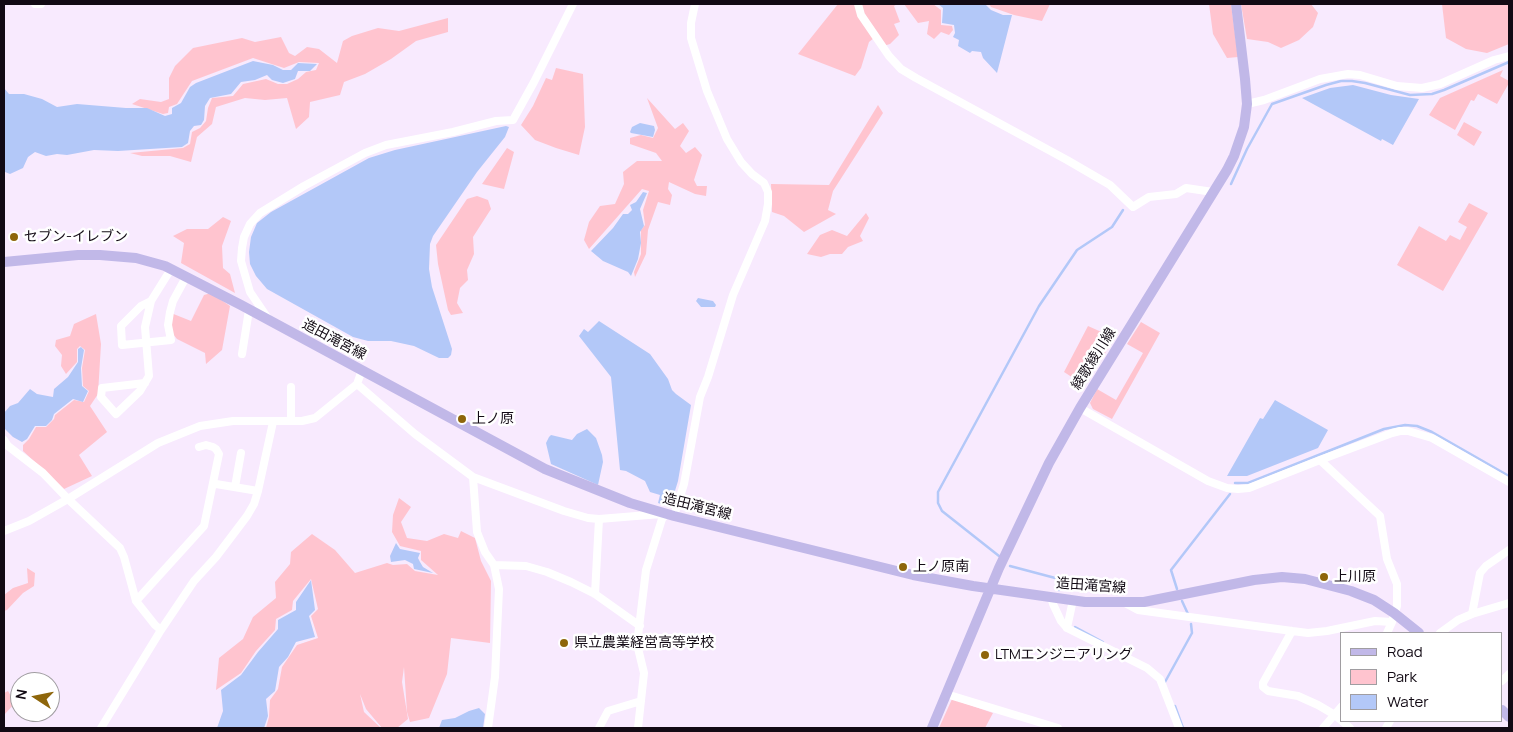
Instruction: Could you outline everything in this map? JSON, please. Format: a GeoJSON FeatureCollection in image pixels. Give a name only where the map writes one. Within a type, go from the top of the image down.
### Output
{"type":"FeatureCollection","features":[{"type":"Feature","properties":{"kind":"main road","name":"綾歌綾川線"},"geometry":{"type":"LineString","coordinates":[[932,728],[1032,496],[1080,408],[1227,170],[1240,141],[1247,104],[1236,4]]}},
{"type":"Feature","properties":{"kind":"main road","name":"造田滝宮線"},"geometry":{"type":"LineString","coordinates":[[4,262],[78,255],[136,258],[154,262],[269,320],[545,469],[614,497],[670,515],[902,573],[1073,600],[1125,603],[1144,602],[1254,580],[1282,577],[1305,579],[1374,600],[1393,617],[1418,632]]}},
{"type":"Feature","properties":{"kind":"street"},"geometry":{"type":"LineString","coordinates":[[35,4],[41,4]]}},
{"type":"Feature","properties":{"kind":"street"},"geometry":{"type":"LineString","coordinates":[[269,320],[250,292],[242,261],[244,237],[250,224],[260,213],[304,186],[372,151],[395,143],[453,132],[496,121],[513,120],[573,4]]}},
{"type":"Feature","properties":{"kind":"street"},"geometry":{"type":"LineString","coordinates":[[638,728],[644,673],[637,644],[646,570],[662,519],[670,515],[684,484],[700,397],[714,359],[733,295],[765,221],[768,204],[768,192],[764,184],[741,162],[727,139],[707,91],[691,38],[691,23],[695,4]]}},
{"type":"Feature","properties":{"kind":"street"},"geometry":{"type":"LineString","coordinates":[[858,4],[861,15],[889,56],[901,69],[1110,185],[1133,207],[1149,197],[1176,194],[1186,188],[1213,192]]}},
{"type":"Feature","properties":{"kind":"street"},"geometry":{"type":"LineString","coordinates":[[1247,104],[1264,100],[1320,79],[1348,74],[1360,75],[1397,86],[1422,88],[1440,84],[1494,60],[1509,56]]}},
{"type":"Feature","properties":{"kind":"street"},"geometry":{"type":"LineString","coordinates":[[145,383],[102,388],[100,397],[116,414],[140,392],[149,376],[145,327],[152,301],[171,270]]}},
{"type":"Feature","properties":{"kind":"street"},"geometry":{"type":"LineString","coordinates":[[152,301],[140,306],[121,326],[122,344],[171,340],[168,325],[170,312],[177,292],[186,277]]}},
{"type":"Feature","properties":{"kind":"street"},"geometry":{"type":"LineString","coordinates":[[242,354],[249,310]]}},
{"type":"Feature","properties":{"kind":"street"},"geometry":{"type":"LineString","coordinates":[[4,531],[29,521],[68,499],[158,443],[200,426],[232,421],[291,422],[315,418],[357,384],[362,370]]}},
{"type":"Feature","properties":{"kind":"street"},"geometry":{"type":"LineString","coordinates":[[357,384],[415,434],[473,477],[588,518],[670,515]]}},
{"type":"Feature","properties":{"kind":"street"},"geometry":{"type":"LineString","coordinates":[[290,387],[291,422]]}},
{"type":"Feature","properties":{"kind":"street"},"geometry":{"type":"LineString","coordinates":[[1080,408],[1216,485],[1226,488],[1249,488],[1392,433],[1408,431],[1432,438],[1509,482]]}},
{"type":"Feature","properties":{"kind":"street"},"geometry":{"type":"LineString","coordinates":[[101,728],[161,630],[194,581],[216,557],[254,504],[273,422]]}},
{"type":"Feature","properties":{"kind":"street"},"geometry":{"type":"LineString","coordinates":[[4,440],[8,446],[43,473],[120,548],[136,601],[161,630]]}},
{"type":"Feature","properties":{"kind":"street"},"geometry":{"type":"LineString","coordinates":[[136,601],[204,526],[219,454],[212,447],[206,445],[199,447]]}},
{"type":"Feature","properties":{"kind":"street"},"geometry":{"type":"LineString","coordinates":[[235,487],[241,453]]}},
{"type":"Feature","properties":{"kind":"street"},"geometry":{"type":"LineString","coordinates":[[1320,460],[1380,516],[1387,559],[1397,584],[1398,596],[1393,617],[1386,632]]}},
{"type":"Feature","properties":{"kind":"street"},"geometry":{"type":"LineString","coordinates":[[473,477],[477,532],[485,552],[494,565],[499,589],[495,677],[488,728]]}},
{"type":"Feature","properties":{"kind":"street"},"geometry":{"type":"LineString","coordinates":[[216,484],[258,491]]}},
{"type":"Feature","properties":{"kind":"street"},"geometry":{"type":"LineString","coordinates":[[595,594],[599,519]]}},
{"type":"Feature","properties":{"kind":"street"},"geometry":{"type":"LineString","coordinates":[[1472,614],[1480,573],[1486,566],[1509,550]]}},
{"type":"Feature","properties":{"kind":"street"},"geometry":{"type":"LineString","coordinates":[[494,565],[526,566],[547,572],[595,594],[640,626]]}},
{"type":"Feature","properties":{"kind":"street"},"geometry":{"type":"LineString","coordinates":[[1051,597],[1052,604],[1067,628],[1147,668],[1160,679],[1178,728]]}},
{"type":"Feature","properties":{"kind":"street"},"geometry":{"type":"LineString","coordinates":[[1067,628],[1073,600]]}},
{"type":"Feature","properties":{"kind":"street"},"geometry":{"type":"LineString","coordinates":[[1125,603],[1138,610],[1308,633],[1393,617]]}},
{"type":"Feature","properties":{"kind":"street"},"geometry":{"type":"LineString","coordinates":[[1441,632],[1458,620],[1472,614],[1509,604]]}},
{"type":"Feature","properties":{"kind":"street"},"geometry":{"type":"LineString","coordinates":[[1292,632],[1263,683],[1263,687],[1268,691],[1298,696],[1318,704],[1340,719]]}},
{"type":"Feature","properties":{"kind":"street"},"geometry":{"type":"LineString","coordinates":[[946,694],[1058,728]]}},
{"type":"Feature","properties":{"kind":"street"},"geometry":{"type":"LineString","coordinates":[[600,728],[608,711],[641,701]]}},
{"type":"Feature","properties":{"kind":"street"},"geometry":{"type":"LineString","coordinates":[[1323,728],[1340,709]]}},
{"type":"Feature","properties":{"kind":"green space"},"geometry":{"type":"Polygon","coordinates":[[[838,4],[897,4],[894,6],[900,22],[894,24],[899,35],[890,44],[880,47],[874,38],[869,42],[861,68],[855,76],[798,54],[838,4]]]}},
{"type":"Feature","properties":{"kind":"green space"},"geometry":{"type":"Polygon","coordinates":[[[904,4],[933,4],[941,10],[941,25],[952,26],[953,30],[949,35],[941,32],[934,39],[927,34],[929,21],[918,23],[904,4]]]}},
{"type":"Feature","properties":{"kind":"green space"},"geometry":{"type":"Polygon","coordinates":[[[989,4],[1050,4],[1042,21],[1014,15],[991,7],[989,4]]]}},
{"type":"Feature","properties":{"kind":"green space"},"geometry":{"type":"Polygon","coordinates":[[[1209,4],[1231,4],[1238,57],[1227,58],[1213,34],[1209,4]]]}},
{"type":"Feature","properties":{"kind":"green space"},"geometry":{"type":"Polygon","coordinates":[[[1241,4],[1311,4],[1318,13],[1313,27],[1299,40],[1281,48],[1268,42],[1247,39],[1241,4]]]}},
{"type":"Feature","properties":{"kind":"green space"},"geometry":{"type":"Polygon","coordinates":[[[1442,4],[1509,4],[1509,44],[1487,53],[1466,49],[1446,38],[1442,4]]]}},
{"type":"Feature","properties":{"kind":"green space"},"geometry":{"type":"Polygon","coordinates":[[[448,18],[448,32],[416,41],[391,59],[365,74],[344,82],[340,95],[310,102],[309,117],[296,129],[287,98],[265,100],[245,98],[216,107],[212,124],[197,137],[191,162],[170,156],[142,156],[130,153],[183,148],[190,144],[192,132],[200,128],[206,121],[212,98],[233,96],[243,84],[266,79],[278,84],[287,84],[298,79],[306,72],[316,70],[319,63],[299,62],[284,68],[253,58],[192,81],[177,104],[169,107],[168,113],[163,114],[132,104],[140,99],[161,102],[169,99],[169,78],[175,66],[193,48],[242,38],[255,42],[281,37],[289,53],[295,56],[307,47],[319,49],[337,63],[343,41],[352,36],[378,28],[399,31],[448,18]]]}},
{"type":"Feature","properties":{"kind":"green space"},"geometry":{"type":"Polygon","coordinates":[[[556,68],[583,74],[585,127],[579,155],[535,140],[521,125],[533,106],[546,78],[552,80],[556,68]]]}},
{"type":"Feature","properties":{"kind":"green space"},"geometry":{"type":"Polygon","coordinates":[[[1503,70],[1500,76],[1509,81],[1509,83],[1497,104],[1478,94],[1474,101],[1471,100],[1455,130],[1429,115],[1440,98],[1503,70]]]}},
{"type":"Feature","properties":{"kind":"green space"},"geometry":{"type":"Polygon","coordinates":[[[647,98],[675,129],[683,123],[689,131],[680,146],[686,153],[695,147],[702,155],[694,180],[697,186],[707,186],[706,196],[695,194],[669,182],[668,189],[672,195],[670,205],[658,202],[648,230],[646,254],[635,277],[634,272],[641,254],[641,230],[645,225],[643,210],[649,191],[642,189],[589,249],[584,240],[589,222],[600,206],[615,204],[624,184],[623,172],[637,161],[662,161],[656,153],[630,144],[630,138],[641,135],[653,138],[658,128],[647,98]]]}},
{"type":"Feature","properties":{"kind":"green space"},"geometry":{"type":"Polygon","coordinates":[[[878,105],[883,113],[833,191],[828,210],[836,214],[804,232],[784,216],[772,212],[771,184],[829,185],[878,105]]]}},
{"type":"Feature","properties":{"kind":"green space"},"geometry":{"type":"Polygon","coordinates":[[[1464,122],[1482,132],[1474,146],[1457,135],[1464,122]]]}},
{"type":"Feature","properties":{"kind":"green space"},"geometry":{"type":"Polygon","coordinates":[[[507,148],[514,152],[504,189],[482,184],[507,148]]]}},
{"type":"Feature","properties":{"kind":"green space"},"geometry":{"type":"Polygon","coordinates":[[[477,196],[488,200],[491,209],[473,237],[474,254],[467,270],[468,280],[460,288],[457,303],[463,313],[451,315],[448,310],[438,264],[436,245],[467,199],[477,196]]]}},
{"type":"Feature","properties":{"kind":"green space"},"geometry":{"type":"Polygon","coordinates":[[[1469,203],[1488,213],[1443,291],[1397,265],[1419,226],[1446,241],[1450,235],[1460,240],[1467,227],[1458,222],[1469,203]]]}},
{"type":"Feature","properties":{"kind":"green space"},"geometry":{"type":"Polygon","coordinates":[[[866,213],[869,218],[860,236],[863,241],[848,247],[842,254],[830,254],[821,257],[807,254],[820,235],[832,230],[847,236],[866,213]]]}},
{"type":"Feature","properties":{"kind":"green space"},"geometry":{"type":"Polygon","coordinates":[[[223,217],[231,221],[222,246],[223,268],[230,274],[235,293],[181,263],[184,243],[173,236],[187,229],[208,229],[223,217]]]}},
{"type":"Feature","properties":{"kind":"green space"},"geometry":{"type":"Polygon","coordinates":[[[211,293],[230,306],[222,350],[206,364],[205,353],[177,339],[172,333],[171,313],[191,321],[204,295],[211,293]]]}},
{"type":"Feature","properties":{"kind":"green space"},"geometry":{"type":"Polygon","coordinates":[[[96,314],[101,344],[98,394],[90,406],[107,432],[79,455],[92,476],[64,489],[23,451],[23,445],[36,427],[46,427],[54,419],[55,415],[74,400],[84,402],[89,391],[83,386],[82,368],[85,350],[80,346],[77,349],[77,362],[66,374],[61,366],[62,355],[55,346],[56,340],[70,336],[74,324],[96,314]]]}},
{"type":"Feature","properties":{"kind":"green space"},"geometry":{"type":"Polygon","coordinates":[[[1141,322],[1160,333],[1112,419],[1093,409],[1090,403],[1097,389],[1116,400],[1143,353],[1127,344],[1141,322]]]}},
{"type":"Feature","properties":{"kind":"green space"},"geometry":{"type":"Polygon","coordinates":[[[1088,326],[1115,338],[1084,385],[1064,372],[1088,326]]]}},
{"type":"Feature","properties":{"kind":"green space"},"geometry":{"type":"Polygon","coordinates":[[[399,498],[411,507],[401,522],[407,538],[427,541],[444,534],[458,538],[461,531],[475,538],[481,561],[491,581],[490,643],[451,638],[447,674],[429,718],[410,722],[407,712],[404,667],[402,682],[408,719],[397,728],[382,728],[366,709],[360,694],[364,712],[381,728],[266,728],[270,700],[278,689],[282,667],[297,645],[318,638],[311,616],[318,609],[311,579],[293,601],[292,610],[276,619],[275,630],[256,651],[241,673],[216,690],[219,658],[243,639],[253,617],[276,598],[275,582],[290,564],[291,552],[312,534],[335,550],[355,573],[387,563],[393,565],[407,564],[415,571],[438,575],[421,560],[421,551],[400,546],[392,532],[393,515],[399,498]]]}},
{"type":"Feature","properties":{"kind":"green space"},"geometry":{"type":"Polygon","coordinates":[[[27,568],[35,573],[34,586],[23,593],[4,611],[4,595],[13,588],[28,583],[27,568]]]}},
{"type":"Feature","properties":{"kind":"green space"},"geometry":{"type":"Polygon","coordinates":[[[8,691],[10,694],[10,708],[4,715],[4,693],[8,691]]]}},
{"type":"Feature","properties":{"kind":"green space"},"geometry":{"type":"Polygon","coordinates":[[[952,699],[993,713],[985,728],[939,728],[952,699]]]}},
{"type":"Feature","properties":{"kind":"water"},"geometry":{"type":"Polygon","coordinates":[[[938,4],[985,4],[991,10],[1003,15],[1012,15],[997,73],[983,58],[981,52],[972,51],[970,53],[958,46],[959,40],[953,37],[955,33],[954,25],[942,23],[943,8],[938,4]]]}},
{"type":"Feature","properties":{"kind":"water"},"geometry":{"type":"Polygon","coordinates":[[[253,61],[273,65],[283,70],[291,70],[298,63],[317,64],[310,71],[298,71],[295,79],[283,83],[272,80],[267,75],[255,80],[241,82],[231,94],[210,98],[205,106],[204,120],[201,125],[194,126],[190,131],[188,143],[182,147],[118,151],[94,150],[67,155],[46,156],[35,152],[28,157],[23,168],[10,174],[5,172],[4,88],[9,94],[24,94],[42,99],[57,107],[77,104],[147,108],[165,116],[172,114],[172,108],[181,103],[190,87],[196,83],[253,61]]]}},
{"type":"Feature","properties":{"kind":"water"},"geometry":{"type":"Polygon","coordinates":[[[1353,85],[1391,95],[1419,99],[1393,145],[1382,139],[1381,141],[1302,98],[1330,88],[1353,85]]]}},
{"type":"Feature","properties":{"kind":"water"},"geometry":{"type":"Polygon","coordinates":[[[640,123],[654,126],[653,137],[630,132],[632,127],[640,123]]]}},
{"type":"Feature","properties":{"kind":"water"},"geometry":{"type":"Polygon","coordinates":[[[506,126],[509,127],[505,137],[477,172],[433,236],[430,244],[429,269],[432,287],[452,349],[451,355],[448,358],[439,358],[414,346],[391,341],[368,341],[353,337],[267,289],[256,276],[250,264],[251,237],[257,223],[271,212],[369,158],[395,150],[506,126]]]}},
{"type":"Feature","properties":{"kind":"water"},"geometry":{"type":"Polygon","coordinates":[[[643,192],[647,193],[640,209],[644,226],[640,232],[641,243],[638,259],[631,276],[628,272],[603,261],[591,251],[613,228],[623,214],[628,214],[632,210],[630,205],[636,202],[643,192]]]}},
{"type":"Feature","properties":{"kind":"water"},"geometry":{"type":"Polygon","coordinates":[[[698,298],[713,301],[716,305],[715,307],[701,307],[696,301],[698,298]]]}},
{"type":"Feature","properties":{"kind":"water"},"geometry":{"type":"Polygon","coordinates":[[[599,321],[650,354],[668,379],[672,390],[691,405],[678,481],[670,507],[658,503],[660,495],[650,492],[645,481],[626,471],[620,470],[611,377],[579,336],[584,329],[588,332],[599,321]]]}},
{"type":"Feature","properties":{"kind":"water"},"geometry":{"type":"Polygon","coordinates":[[[81,347],[84,350],[81,368],[82,386],[88,391],[83,402],[73,399],[54,414],[52,420],[46,426],[35,426],[27,439],[22,442],[13,437],[4,428],[4,413],[10,406],[18,403],[30,389],[37,394],[53,397],[54,389],[68,377],[78,362],[78,349],[81,347]]]}},
{"type":"Feature","properties":{"kind":"water"},"geometry":{"type":"Polygon","coordinates":[[[1275,400],[1328,430],[1318,448],[1247,476],[1227,476],[1260,418],[1263,419],[1275,400]]]}},
{"type":"Feature","properties":{"kind":"water"},"geometry":{"type":"Polygon","coordinates":[[[587,429],[596,438],[602,455],[603,462],[598,485],[551,464],[546,443],[551,435],[572,440],[577,434],[587,429]]]}},
{"type":"Feature","properties":{"kind":"water"},"geometry":{"type":"Polygon","coordinates":[[[396,543],[400,549],[420,553],[418,558],[423,567],[433,573],[414,569],[413,564],[405,560],[391,562],[390,556],[396,543]]]}},
{"type":"Feature","properties":{"kind":"water"},"geometry":{"type":"Polygon","coordinates":[[[311,580],[315,610],[309,616],[315,637],[296,642],[288,657],[279,667],[275,691],[266,699],[268,716],[264,728],[217,728],[223,711],[221,690],[241,675],[278,629],[278,620],[296,610],[296,602],[311,580]]]}},
{"type":"Feature","properties":{"kind":"water"},"geometry":{"type":"Polygon","coordinates":[[[479,708],[485,714],[483,728],[439,728],[442,720],[455,718],[479,708]]]}},
{"type":"Feature","properties":{"kind":"waterway"},"geometry":{"type":"LineString","coordinates":[[1231,184],[1247,149],[1272,104],[1341,81],[1365,83],[1410,95],[1432,94],[1509,62]]}},
{"type":"Feature","properties":{"kind":"waterway"},"geometry":{"type":"LineString","coordinates":[[999,556],[942,511],[938,503],[938,492],[1039,306],[1077,250],[1112,227],[1123,210]]}},
{"type":"Feature","properties":{"kind":"waterway"},"geometry":{"type":"LineString","coordinates":[[1235,483],[1248,483],[1384,429],[1405,425],[1417,426],[1432,432],[1509,476]]}},
{"type":"Feature","properties":{"kind":"waterway"},"geometry":{"type":"LineString","coordinates":[[1177,589],[1171,570],[1230,494]]}},
{"type":"Feature","properties":{"kind":"waterway"},"geometry":{"type":"LineString","coordinates":[[1010,566],[1059,579],[1059,590]]}},
{"type":"Feature","properties":{"kind":"waterway"},"geometry":{"type":"LineString","coordinates":[[1182,601],[1188,614]]}},
{"type":"Feature","properties":{"kind":"waterway"},"geometry":{"type":"LineString","coordinates":[[1165,682],[1192,633],[1191,624]]}},
{"type":"Feature","properties":{"kind":"waterway"},"geometry":{"type":"LineString","coordinates":[[1075,627],[1103,642]]}},
{"type":"Feature","properties":{"kind":"waterway"},"geometry":{"type":"LineString","coordinates":[[1175,706],[1183,728]]}},
{"type":"Feature","properties":{"kind":"place","name":"セブン-イレブン"},"geometry":{"type":"Point","coordinates":[14,237]}},
{"type":"Feature","properties":{"kind":"place","name":"上ノ原"},"geometry":{"type":"Point","coordinates":[462,419]}},
{"type":"Feature","properties":{"kind":"place","name":"上ノ原南"},"geometry":{"type":"Point","coordinates":[903,567]}},
{"type":"Feature","properties":{"kind":"place","name":"上川原"},"geometry":{"type":"Point","coordinates":[1324,577]}},
{"type":"Feature","properties":{"kind":"place","name":"県立農業経営高等学校"},"geometry":{"type":"Point","coordinates":[564,643]}},
{"type":"Feature","properties":{"kind":"place","name":"LTMエンジニアリング"},"geometry":{"type":"Point","coordinates":[985,655]}}]}
